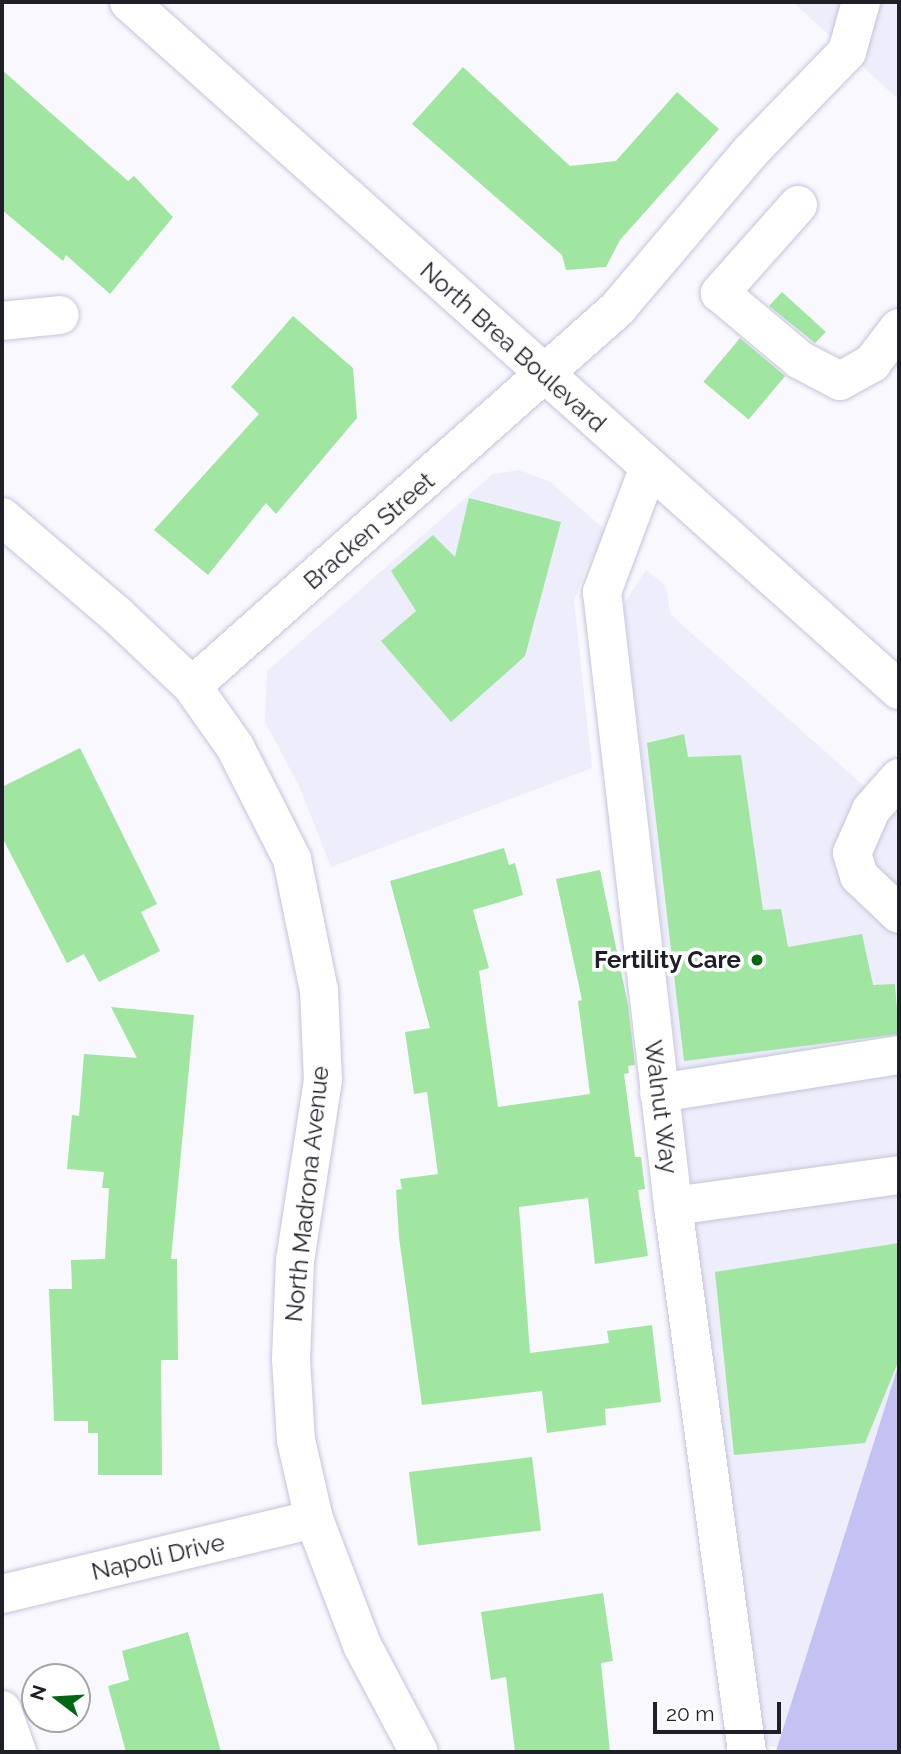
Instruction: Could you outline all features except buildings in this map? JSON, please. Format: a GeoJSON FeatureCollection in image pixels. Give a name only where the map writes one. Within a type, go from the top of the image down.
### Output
{"type":"FeatureCollection","features":[{"type":"Feature","properties":{"kind":"street","name":"North Brea Boulevard"},"geometry":{"type":"LineString","coordinates":[[129,2],[899,690]]}},
{"type":"Feature","properties":{"kind":"street","name":"Bracken Street"},"geometry":{"type":"LineString","coordinates":[[192,686],[546,376],[617,309],[751,151],[847,52],[861,2]]}},
{"type":"Feature","properties":{"kind":"street"},"geometry":{"type":"LineString","coordinates":[[797,205],[720,293],[800,360],[840,381],[872,363],[899,328]]}},
{"type":"Feature","properties":{"kind":"street"},"geometry":{"type":"LineString","coordinates":[[2,321],[60,315]]}},
{"type":"Feature","properties":{"kind":"street","name":"Walnut Way"},"geometry":{"type":"LineString","coordinates":[[649,467],[603,592],[673,1206],[747,1752]]}},
{"type":"Feature","properties":{"kind":"street","name":"North Madrona Avenue"},"geometry":{"type":"LineString","coordinates":[[2,517],[69,571],[192,686],[235,747],[292,859],[319,990],[323,1080],[295,1260],[292,1359],[296,1440],[314,1519],[362,1645],[419,1752]]}},
{"type":"Feature","properties":{"kind":"street"},"geometry":{"type":"LineString","coordinates":[[899,778],[871,810],[852,853],[859,876],[899,914]]}},
{"type":"Feature","properties":{"kind":"street"},"geometry":{"type":"LineString","coordinates":[[659,1093],[899,1055]]}},
{"type":"Feature","properties":{"kind":"street"},"geometry":{"type":"LineString","coordinates":[[673,1206],[899,1175]]}},
{"type":"Feature","properties":{"kind":"street","name":"Napoli Drive"},"geometry":{"type":"LineString","coordinates":[[2,1594],[314,1519]]}},
{"type":"Feature","properties":{"kind":"street"},"geometry":{"type":"LineString","coordinates":[[2,1710],[17,1752]]}},
{"type":"Feature","properties":{"kind":"shaded area"},"geometry":{"type":"Polygon","coordinates":[[[793,2],[899,2],[899,100],[793,2]]]}},
{"type":"Feature","properties":{"kind":"shaded area"},"geometry":{"type":"Polygon","coordinates":[[[519,470],[550,482],[610,534],[587,565],[574,601],[592,768],[331,867],[299,786],[265,722],[267,671],[493,474],[519,470]]]}},
{"type":"Feature","properties":{"kind":"shaded area"},"geometry":{"type":"Polygon","coordinates":[[[646,570],[666,586],[670,614],[899,817],[899,1363],[777,1748],[756,1742],[624,604],[646,570]]]}},
{"type":"Feature","properties":{"kind":"shaded area"},"geometry":{"type":"Polygon","coordinates":[[[899,1363],[899,1752],[776,1752],[777,1748],[899,1363]]]}},
{"type":"Feature","properties":{"kind":"place","name":"Fertility Care"},"geometry":{"type":"Point","coordinates":[757,960]}}]}
